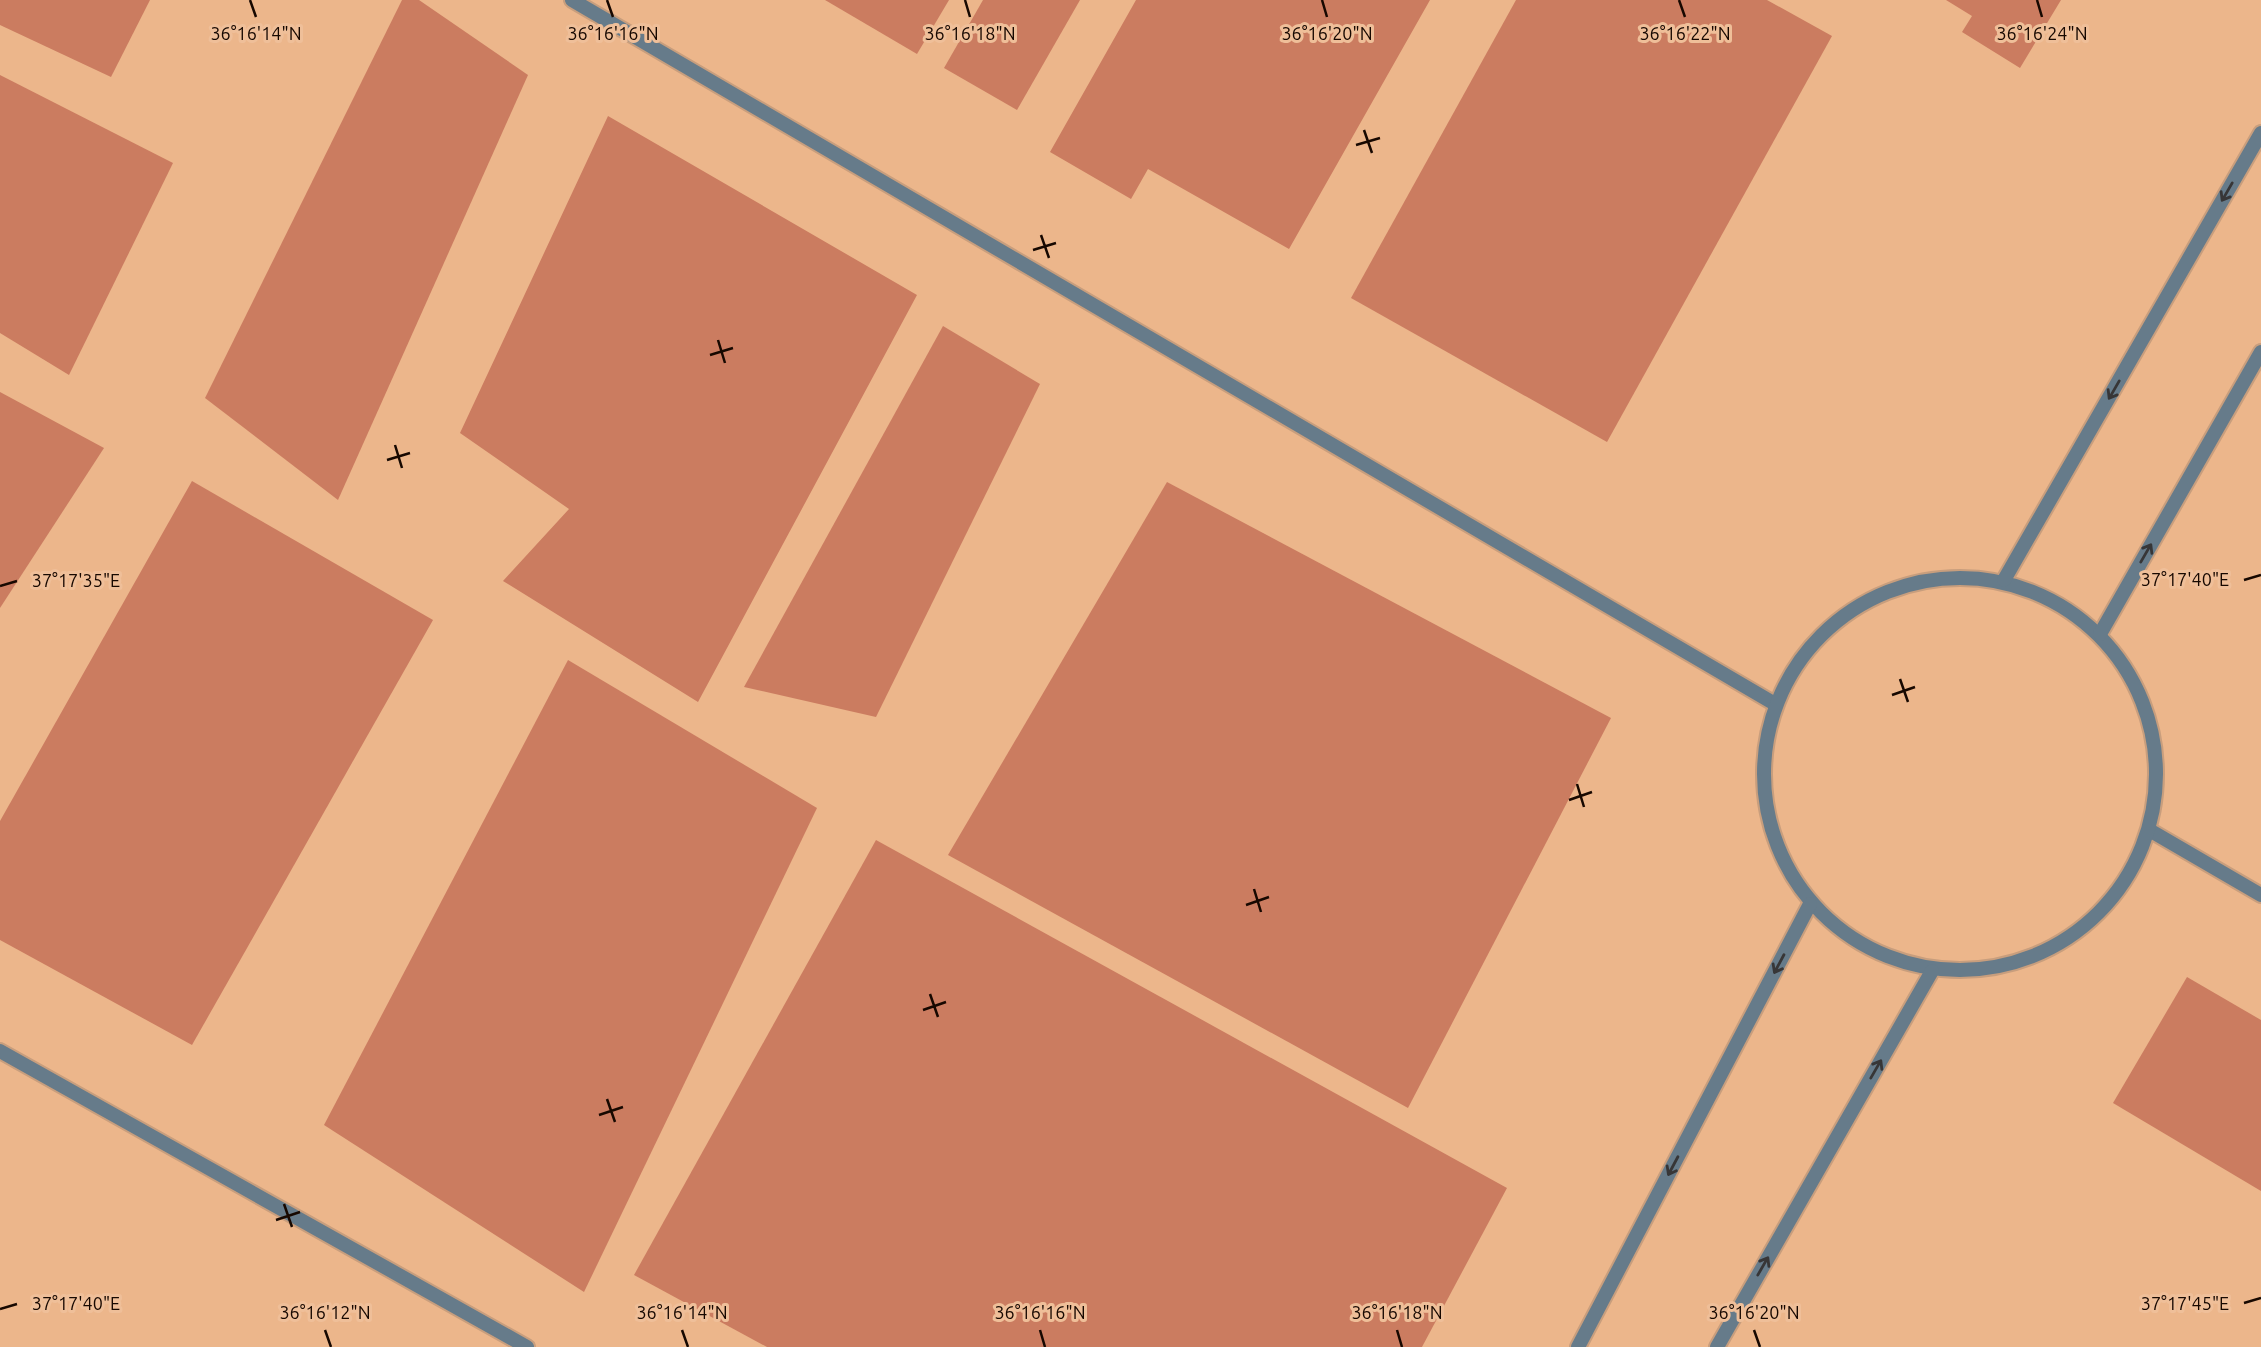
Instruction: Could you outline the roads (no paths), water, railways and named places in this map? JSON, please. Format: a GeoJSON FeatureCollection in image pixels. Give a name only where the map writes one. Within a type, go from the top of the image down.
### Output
{"type":"FeatureCollection","features":[{"type":"Feature","properties":{"kind":"street"},"geometry":{"type":"LineString","coordinates":[[572,0],[1775,704]]}},
{"type":"Feature","properties":{"kind":"street"},"geometry":{"type":"LineString","coordinates":[[2004,580],[2261,133]]}},
{"type":"Feature","properties":{"kind":"street"},"geometry":{"type":"LineString","coordinates":[[2100,634],[2261,352]]}},
{"type":"Feature","properties":{"kind":"street"},"geometry":{"type":"LineString","coordinates":[[1933,577],[2004,580],[2056,600],[2100,634],[2140,692],[2158,760],[2151,831],[2119,894],[2068,942],[2003,969],[1932,971],[1865,948],[1810,904],[1774,843],[1762,773],[1775,704],[1811,643],[1866,599],[1933,577]]}},
{"type":"Feature","properties":{"kind":"street"},"geometry":{"type":"LineString","coordinates":[[2151,831],[2261,895]]}},
{"type":"Feature","properties":{"kind":"street"},"geometry":{"type":"LineString","coordinates":[[1578,1347],[1810,904]]}},
{"type":"Feature","properties":{"kind":"street"},"geometry":{"type":"LineString","coordinates":[[1717,1347],[1932,971]]}},
{"type":"Feature","properties":{"kind":"street"},"geometry":{"type":"LineString","coordinates":[[0,1051],[527,1347]]}}]}
